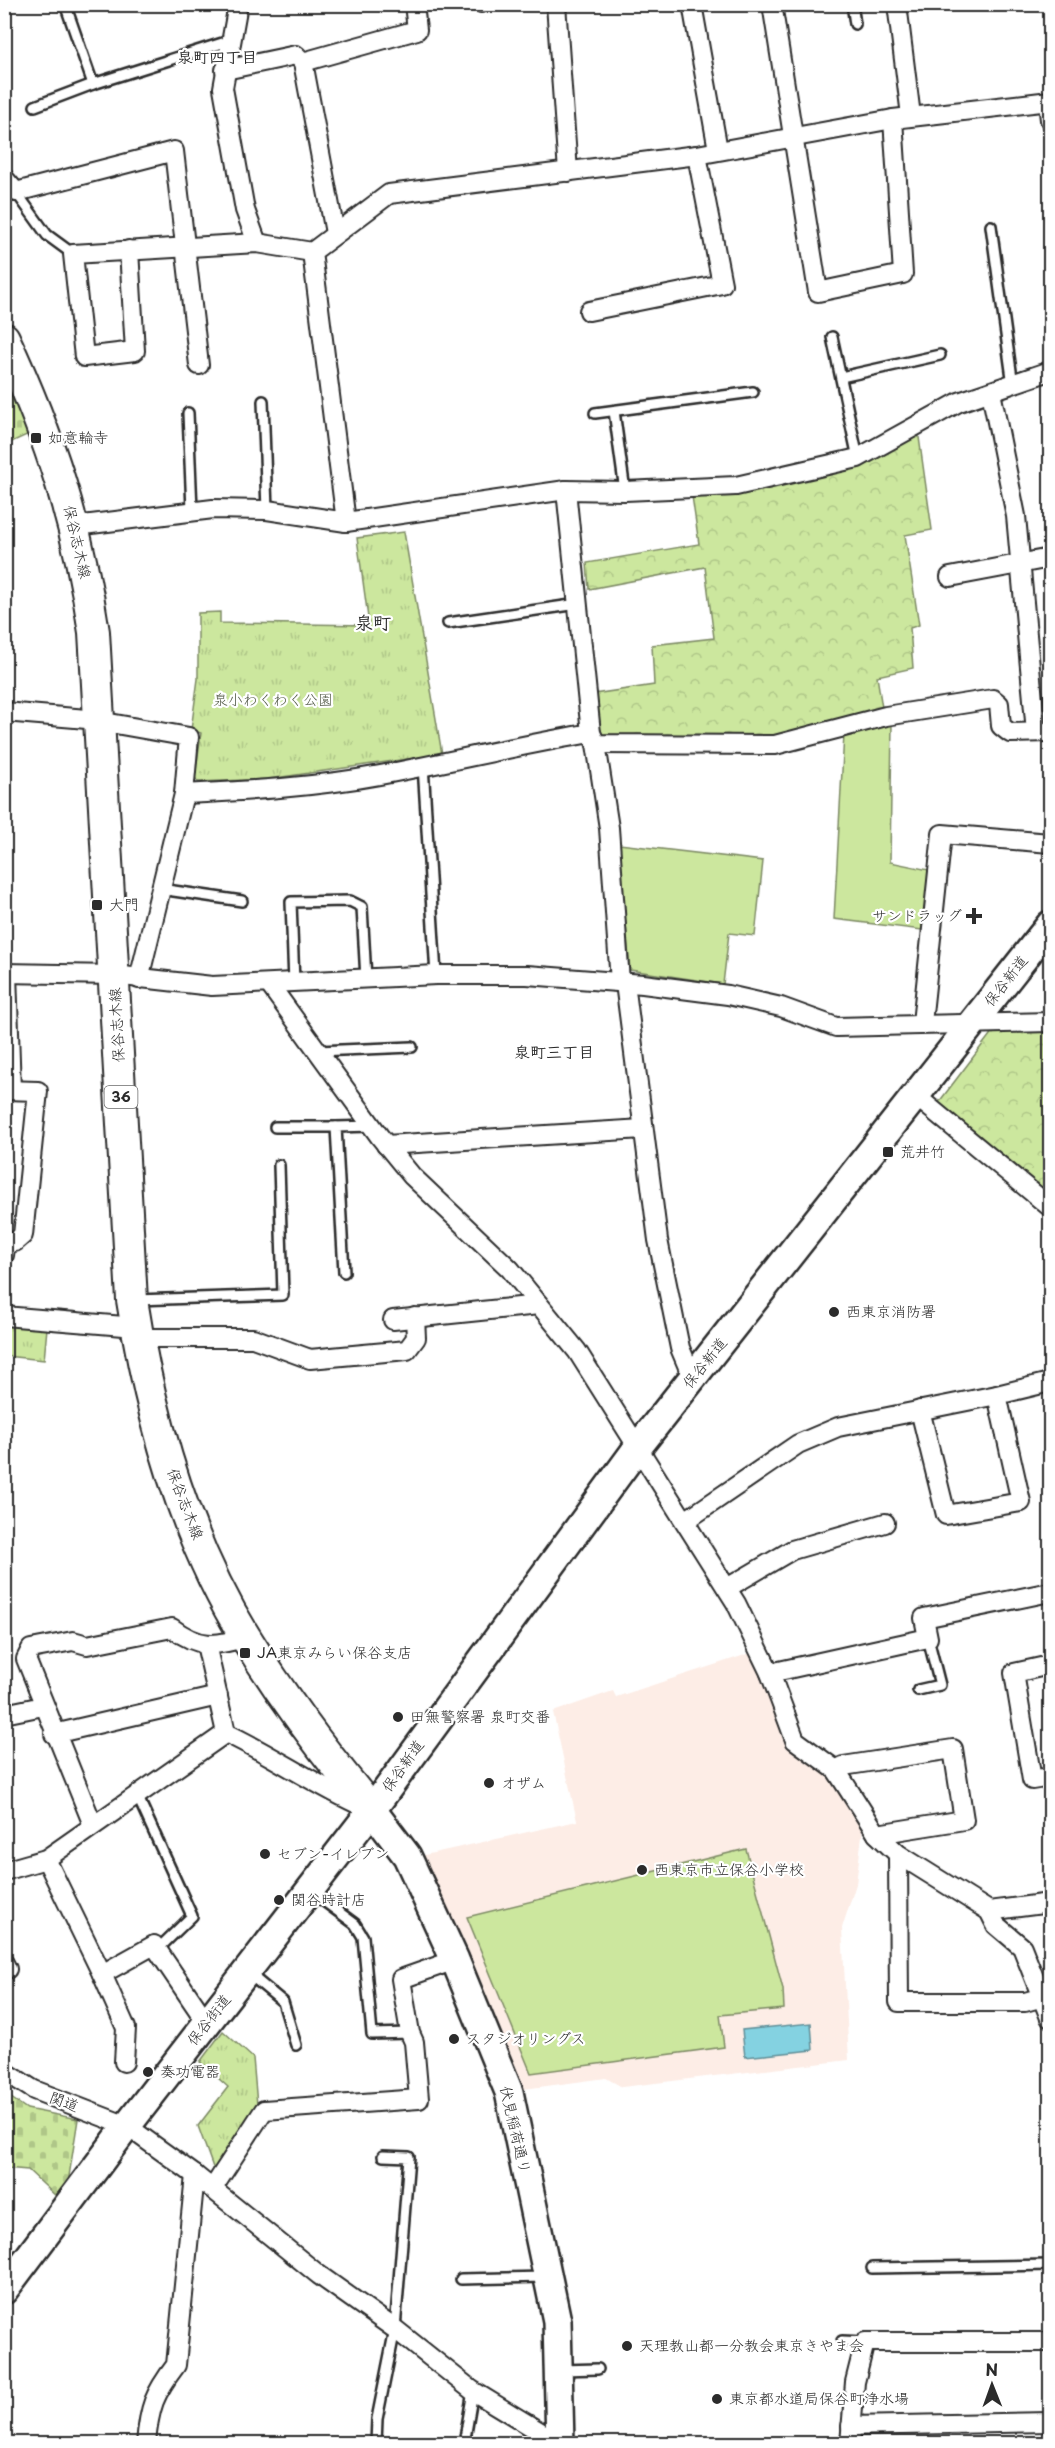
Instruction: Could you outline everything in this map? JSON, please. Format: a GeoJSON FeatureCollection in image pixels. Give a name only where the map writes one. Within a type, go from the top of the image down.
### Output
{"type":"FeatureCollection","features":[{"type":"Feature","properties":{"kind":"main road","name":"保谷志木線"},"geometry":{"type":"LineString","coordinates":[[4,338],[51,447],[75,526],[94,632],[127,977],[135,1322],[160,1436],[176,1484],[216,1579],[246,1637],[345,1779],[372,1810]]}},
{"type":"Feature","properties":{"kind":"main road","name":"保谷新道"},"geometry":{"type":"LineString","coordinates":[[372,1810],[638,1447],[917,1097],[1050,925]]}},
{"type":"Feature","properties":{"kind":"main road","name":"保谷街道"},"geometry":{"type":"LineString","coordinates":[[4,2290],[15,2263],[127,2126],[372,1810]]}},
{"type":"Feature","properties":{"kind":"main road","name":"伏見稲荷通り"},"geometry":{"type":"LineString","coordinates":[[372,1810],[407,1856],[455,1960],[509,2092],[557,2321],[559,2370],[553,2441]]}},
{"type":"Feature","properties":{"kind":"street"},"geometry":{"type":"LineString","coordinates":[[238,4],[223,88],[245,210],[257,243]]}},
{"type":"Feature","properties":{"kind":"street"},"geometry":{"type":"LineString","coordinates":[[303,62],[417,30],[414,4]]}},
{"type":"Feature","properties":{"kind":"street"},"geometry":{"type":"LineString","coordinates":[[556,4],[568,172]]}},
{"type":"Feature","properties":{"kind":"street"},"geometry":{"type":"LineString","coordinates":[[692,4],[718,150]]}},
{"type":"Feature","properties":{"kind":"street"},"geometry":{"type":"LineString","coordinates":[[772,4],[818,292],[903,274],[893,119]]}},
{"type":"Feature","properties":{"kind":"street"},"geometry":{"type":"LineString","coordinates":[[897,4],[911,116]]}},
{"type":"Feature","properties":{"kind":"street"},"geometry":{"type":"LineString","coordinates":[[225,70],[296,54],[303,62],[336,232]]}},
{"type":"Feature","properties":{"kind":"street"},"geometry":{"type":"LineString","coordinates":[[129,250],[135,351],[84,357],[73,254],[129,250],[186,246],[257,243],[312,252],[388,194],[697,155],[911,116],[1049,102],[1050,120]]}},
{"type":"Feature","properties":{"kind":"street"},"geometry":{"type":"LineString","coordinates":[[10,185],[174,152],[200,365]]}},
{"type":"Feature","properties":{"kind":"street"},"geometry":{"type":"LineString","coordinates":[[589,311],[722,284],[697,155]]}},
{"type":"Feature","properties":{"kind":"street"},"geometry":{"type":"LineString","coordinates":[[312,252],[346,522]]}},
{"type":"Feature","properties":{"kind":"street"},"geometry":{"type":"LineString","coordinates":[[75,526],[192,510],[267,510],[346,522],[566,490],[625,491],[736,486],[858,458],[959,402],[1050,371]]}},
{"type":"Feature","properties":{"kind":"street"},"geometry":{"type":"LineString","coordinates":[[184,794],[239,792],[378,775],[423,765],[593,739],[775,745],[886,716],[993,699],[999,704],[1001,726],[1010,733],[1043,732],[1016,516],[991,392]]}},
{"type":"Feature","properties":{"kind":"street"},"geometry":{"type":"LineString","coordinates":[[566,490],[593,739],[609,828],[623,982],[658,1240],[680,1347],[693,1379]]}},
{"type":"Feature","properties":{"kind":"street"},"geometry":{"type":"LineString","coordinates":[[950,577],[1050,558]]}},
{"type":"Feature","properties":{"kind":"street"},"geometry":{"type":"LineString","coordinates":[[4,712],[87,719],[189,737],[184,794],[160,889],[127,977]]}},
{"type":"Feature","properties":{"kind":"street"},"geometry":{"type":"LineString","coordinates":[[922,1023],[942,834],[1050,843]]}},
{"type":"Feature","properties":{"kind":"street"},"geometry":{"type":"LineString","coordinates":[[5,1246],[15,1242],[23,1235],[38,1091],[8,1090],[6,973],[127,977],[212,986],[436,975],[527,975],[623,982],[728,995],[781,1007],[836,1027],[922,1023],[1050,1022]]}},
{"type":"Feature","properties":{"kind":"street"},"geometry":{"type":"LineString","coordinates":[[269,984],[386,1145],[412,1176],[510,1269],[578,1351],[727,1588],[758,1644],[795,1740],[836,1770],[877,1834],[898,1854],[989,1911],[996,1925],[1022,1947],[1046,1996],[1050,2018]]}},
{"type":"Feature","properties":{"kind":"street"},"geometry":{"type":"LineString","coordinates":[[917,1097],[1050,1207]]}},
{"type":"Feature","properties":{"kind":"street"},"geometry":{"type":"LineString","coordinates":[[386,1145],[643,1129]]}},
{"type":"Feature","properties":{"kind":"street"},"geometry":{"type":"LineString","coordinates":[[393,1320],[539,1305]]}},
{"type":"Feature","properties":{"kind":"street"},"geometry":{"type":"LineString","coordinates":[[4,1316],[135,1322],[253,1338],[310,1359],[407,1350],[416,1338],[415,1317]]}},
{"type":"Feature","properties":{"kind":"street"},"geometry":{"type":"LineString","coordinates":[[685,1521],[798,1444],[838,1427],[1050,1382]]}},
{"type":"Feature","properties":{"kind":"street"},"geometry":{"type":"LineString","coordinates":[[920,1410],[946,1515],[1022,1502],[997,1395]]}},
{"type":"Feature","properties":{"kind":"street"},"geometry":{"type":"LineString","coordinates":[[727,1588],[792,1550],[885,1523]]}},
{"type":"Feature","properties":{"kind":"street"},"geometry":{"type":"LineString","coordinates":[[770,1673],[928,1638],[924,1618],[1050,1592]]}},
{"type":"Feature","properties":{"kind":"street"},"geometry":{"type":"LineString","coordinates":[[93,1825],[54,1734],[26,1659],[31,1649],[73,1641],[87,1645],[172,1628],[191,1642],[206,1644],[229,1642],[246,1637]]}},
{"type":"Feature","properties":{"kind":"street"},"geometry":{"type":"LineString","coordinates":[[206,1644],[226,1733]]}},
{"type":"Feature","properties":{"kind":"street"},"geometry":{"type":"LineString","coordinates":[[1050,1665],[1014,1673],[1032,1780],[1050,1777]]}},
{"type":"Feature","properties":{"kind":"street"},"geometry":{"type":"LineString","coordinates":[[54,1734],[218,1696]]}},
{"type":"Feature","properties":{"kind":"street"},"geometry":{"type":"LineString","coordinates":[[4,1714],[43,1706]]}},
{"type":"Feature","properties":{"kind":"street"},"geometry":{"type":"LineString","coordinates":[[226,1733],[293,1767],[335,1794],[372,1810]]}},
{"type":"Feature","properties":{"kind":"street"},"geometry":{"type":"LineString","coordinates":[[4,1871],[46,1859],[226,1733]]}},
{"type":"Feature","properties":{"kind":"street"},"geometry":{"type":"LineString","coordinates":[[836,1770],[843,1766],[953,1749],[964,1820],[877,1834]]}},
{"type":"Feature","properties":{"kind":"street"},"geometry":{"type":"LineString","coordinates":[[898,1854],[899,2002],[1025,2002],[1046,1996]]}},
{"type":"Feature","properties":{"kind":"street"},"geometry":{"type":"LineString","coordinates":[[46,1859],[126,2028],[124,2062]]}},
{"type":"Feature","properties":{"kind":"street"},"geometry":{"type":"LineString","coordinates":[[989,1911],[1050,1903]]}},
{"type":"Feature","properties":{"kind":"street"},"geometry":{"type":"LineString","coordinates":[[102,1974],[154,1945],[207,2023]]}},
{"type":"Feature","properties":{"kind":"street"},"geometry":{"type":"LineString","coordinates":[[213,2188],[264,2110],[419,2099],[414,2042],[410,2033],[401,1979],[455,1960]]}},
{"type":"Feature","properties":{"kind":"street","name":"関道"},"geometry":{"type":"LineString","coordinates":[[4,2071],[34,2090],[127,2126],[213,2188],[320,2275],[395,2329],[473,2391],[553,2441]]}},
{"type":"Feature","properties":{"kind":"street"},"geometry":{"type":"LineString","coordinates":[[146,2444],[148,2419],[157,2389],[176,2366],[195,2175]]}},
{"type":"Feature","properties":{"kind":"street"},"geometry":{"type":"LineString","coordinates":[[1050,2342],[865,2342],[855,2382],[851,2435],[1050,2422]]}},
{"type":"Feature","properties":{"kind":"lane"},"geometry":{"type":"LineString","coordinates":[[65,4],[93,84]]}},
{"type":"Feature","properties":{"kind":"lane"},"geometry":{"type":"LineString","coordinates":[[852,4],[855,24]]}},
{"type":"Feature","properties":{"kind":"lane"},"geometry":{"type":"LineString","coordinates":[[35,106],[93,84],[233,40]]}},
{"type":"Feature","properties":{"kind":"lane"},"geometry":{"type":"LineString","coordinates":[[10,185],[47,235],[73,254]]}},
{"type":"Feature","properties":{"kind":"lane"},"geometry":{"type":"LineString","coordinates":[[991,226],[1013,385]]}},
{"type":"Feature","properties":{"kind":"lane"},"geometry":{"type":"LineString","coordinates":[[832,337],[858,458]]}},
{"type":"Feature","properties":{"kind":"lane"},"geometry":{"type":"LineString","coordinates":[[841,377],[940,355]]}},
{"type":"Feature","properties":{"kind":"lane"},"geometry":{"type":"LineString","coordinates":[[595,413],[753,392]]}},
{"type":"Feature","properties":{"kind":"lane"},"geometry":{"type":"LineString","coordinates":[[263,401],[267,510]]}},
{"type":"Feature","properties":{"kind":"lane"},"geometry":{"type":"LineString","coordinates":[[614,411],[625,491]]}},
{"type":"Feature","properties":{"kind":"lane"},"geometry":{"type":"LineString","coordinates":[[188,414],[192,510]]}},
{"type":"Feature","properties":{"kind":"lane"},"geometry":{"type":"LineString","coordinates":[[448,623],[578,604]]}},
{"type":"Feature","properties":{"kind":"lane"},"geometry":{"type":"LineString","coordinates":[[423,765],[436,975]]}},
{"type":"Feature","properties":{"kind":"lane"},"geometry":{"type":"LineString","coordinates":[[160,889],[242,901]]}},
{"type":"Feature","properties":{"kind":"lane"},"geometry":{"type":"LineString","coordinates":[[294,982],[291,902],[350,901],[362,907],[366,979]]}},
{"type":"Feature","properties":{"kind":"lane"},"geometry":{"type":"LineString","coordinates":[[318,1051],[412,1047]]}},
{"type":"Feature","properties":{"kind":"lane"},"geometry":{"type":"LineString","coordinates":[[275,1127],[373,1126]]}},
{"type":"Feature","properties":{"kind":"lane"},"geometry":{"type":"LineString","coordinates":[[336,1127],[344,1272]]}},
{"type":"Feature","properties":{"kind":"lane"},"geometry":{"type":"LineString","coordinates":[[135,1322],[283,1295],[279,1165]]}},
{"type":"Feature","properties":{"kind":"lane"},"geometry":{"type":"LineString","coordinates":[[918,1690],[940,1684],[928,1638]]}},
{"type":"Feature","properties":{"kind":"lane"},"geometry":{"type":"LineString","coordinates":[[137,1795],[192,1916],[157,1950]]}},
{"type":"Feature","properties":{"kind":"lane"},"geometry":{"type":"LineString","coordinates":[[308,1890],[355,1924],[363,1937],[372,2034],[410,2033]]}},
{"type":"Feature","properties":{"kind":"lane"},"geometry":{"type":"LineString","coordinates":[[246,1971],[283,2002],[296,2045]]}},
{"type":"Feature","properties":{"kind":"lane"},"geometry":{"type":"LineString","coordinates":[[376,2444],[377,2419],[395,2329],[409,2157],[383,2156]]}},
{"type":"Feature","properties":{"kind":"lane"},"geometry":{"type":"LineString","coordinates":[[872,2268],[1050,2265]]}},
{"type":"Feature","properties":{"kind":"lane"},"geometry":{"type":"LineString","coordinates":[[461,2279],[546,2277]]}},
{"type":"Feature","properties":{"kind":"lane"},"geometry":{"type":"LineString","coordinates":[[842,2341],[865,2342]]}},
{"type":"Feature","properties":{"kind":"lane"},"geometry":{"type":"LineString","coordinates":[[559,2370],[598,2369]]}},
{"type":"Feature","properties":{"kind":"lane"},"geometry":{"type":"LineString","coordinates":[[465,2444],[473,2391]]}},
{"type":"Feature","properties":{"kind":"shaded area","name":"西東京市立保谷小学校"},"geometry":{"type":"Polygon","coordinates":[[[751,1653],[784,1737],[830,1773],[863,1827],[856,1884],[842,1928],[849,2060],[622,2087],[606,2078],[524,2089],[468,1952],[420,1856],[577,1821],[553,1712],[613,1691],[616,1697],[751,1653]]]}},
{"type":"Feature","properties":{"kind":"green space"},"geometry":{"type":"Polygon","coordinates":[[[4,381],[29,434],[5,445],[4,445],[4,381]]]}},
{"type":"Feature","properties":{"kind":"green space"},"geometry":{"type":"Polygon","coordinates":[[[918,430],[932,530],[905,535],[919,625],[910,628],[913,668],[877,676],[882,708],[771,739],[606,739],[597,730],[594,694],[654,685],[652,645],[714,638],[705,567],[589,589],[587,563],[699,544],[692,496],[743,490],[918,430]]]}},
{"type":"Feature","properties":{"kind":"green space","name":"泉小わくわく公園"},"geometry":{"type":"Polygon","coordinates":[[[404,532],[442,754],[268,779],[198,782],[195,778],[201,733],[191,730],[198,679],[198,613],[220,612],[220,623],[369,625],[357,538],[404,532]]]}},
{"type":"Feature","properties":{"kind":"green space"},"geometry":{"type":"Polygon","coordinates":[[[892,723],[890,862],[929,870],[922,930],[834,919],[844,734],[892,723]]]}},
{"type":"Feature","properties":{"kind":"green space"},"geometry":{"type":"Polygon","coordinates":[[[619,844],[763,861],[755,936],[729,933],[723,984],[630,970],[619,844]]]}},
{"type":"Feature","properties":{"kind":"green space"},"geometry":{"type":"Polygon","coordinates":[[[996,1027],[1050,1027],[1050,1201],[936,1106],[996,1027]]]}},
{"type":"Feature","properties":{"kind":"green space"},"geometry":{"type":"Polygon","coordinates":[[[4,1324],[47,1328],[44,1360],[5,1356],[4,1324]]]}},
{"type":"Feature","properties":{"kind":"green space"},"geometry":{"type":"Polygon","coordinates":[[[746,1849],[783,1989],[784,2009],[720,2015],[724,2047],[531,2073],[467,1917],[746,1849]]]}},
{"type":"Feature","properties":{"kind":"green space"},"geometry":{"type":"Polygon","coordinates":[[[223,2031],[253,2058],[257,2105],[255,2112],[215,2173],[198,2126],[228,2087],[200,2062],[223,2031]]]}},
{"type":"Feature","properties":{"kind":"green space"},"geometry":{"type":"Polygon","coordinates":[[[4,2093],[27,2109],[78,2119],[67,2189],[58,2198],[28,2170],[5,2168],[4,2093]]]}},
{"type":"Feature","properties":{"kind":"water"},"geometry":{"type":"Polygon","coordinates":[[[811,2023],[813,2050],[745,2057],[742,2030],[811,2023]]]}},
{"type":"Feature","properties":{"kind":"place","name":"如意輪寺"},"geometry":{"type":"Point","coordinates":[36,438]}},
{"type":"Feature","properties":{"kind":"place","name":"大門"},"geometry":{"type":"Point","coordinates":[97,905]}},
{"type":"Feature","properties":{"kind":"place","name":"サンドラッグ"},"geometry":{"type":"Point","coordinates":[974,916]}},
{"type":"Feature","properties":{"kind":"place","name":"荒井竹"},"geometry":{"type":"Point","coordinates":[888,1152]}},
{"type":"Feature","properties":{"kind":"place","name":"西東京消防署"},"geometry":{"type":"Point","coordinates":[834,1312]}},
{"type":"Feature","properties":{"kind":"place","name":"JA東京みらい保谷支店"},"geometry":{"type":"Point","coordinates":[245,1653]}},
{"type":"Feature","properties":{"kind":"place","name":"田無警察署 泉町交番"},"geometry":{"type":"Point","coordinates":[398,1717]}},
{"type":"Feature","properties":{"kind":"place","name":"オザム"},"geometry":{"type":"Point","coordinates":[489,1783]}},
{"type":"Feature","properties":{"kind":"place","name":"セブン-イレブン"},"geometry":{"type":"Point","coordinates":[265,1854]}},
{"type":"Feature","properties":{"kind":"place","name":"西東京市立保谷小学校"},"geometry":{"type":"Point","coordinates":[642,1870]}},
{"type":"Feature","properties":{"kind":"place","name":"関谷時計店"},"geometry":{"type":"Point","coordinates":[279,1900]}},
{"type":"Feature","properties":{"kind":"place","name":"スタジオリングス"},"geometry":{"type":"Point","coordinates":[454,2039]}},
{"type":"Feature","properties":{"kind":"place","name":"奏功電器"},"geometry":{"type":"Point","coordinates":[148,2072]}},
{"type":"Feature","properties":{"kind":"place","name":"天理教山都一分教会東京きやま会"},"geometry":{"type":"Point","coordinates":[627,2346]}},
{"type":"Feature","properties":{"kind":"place","name":"東京都水道局保谷町浄水場"},"geometry":{"type":"Point","coordinates":[717,2399]}},
{"type":"Feature","properties":{"kind":"district","name":"泉町四丁目"},"geometry":{"type":"Point","coordinates":[217,57]}},
{"type":"Feature","properties":{"kind":"district","name":"泉町"},"geometry":{"type":"Point","coordinates":[373,623]}},
{"type":"Feature","properties":{"kind":"district","name":"泉町三丁目"},"geometry":{"type":"Point","coordinates":[554,1052]}}]}
